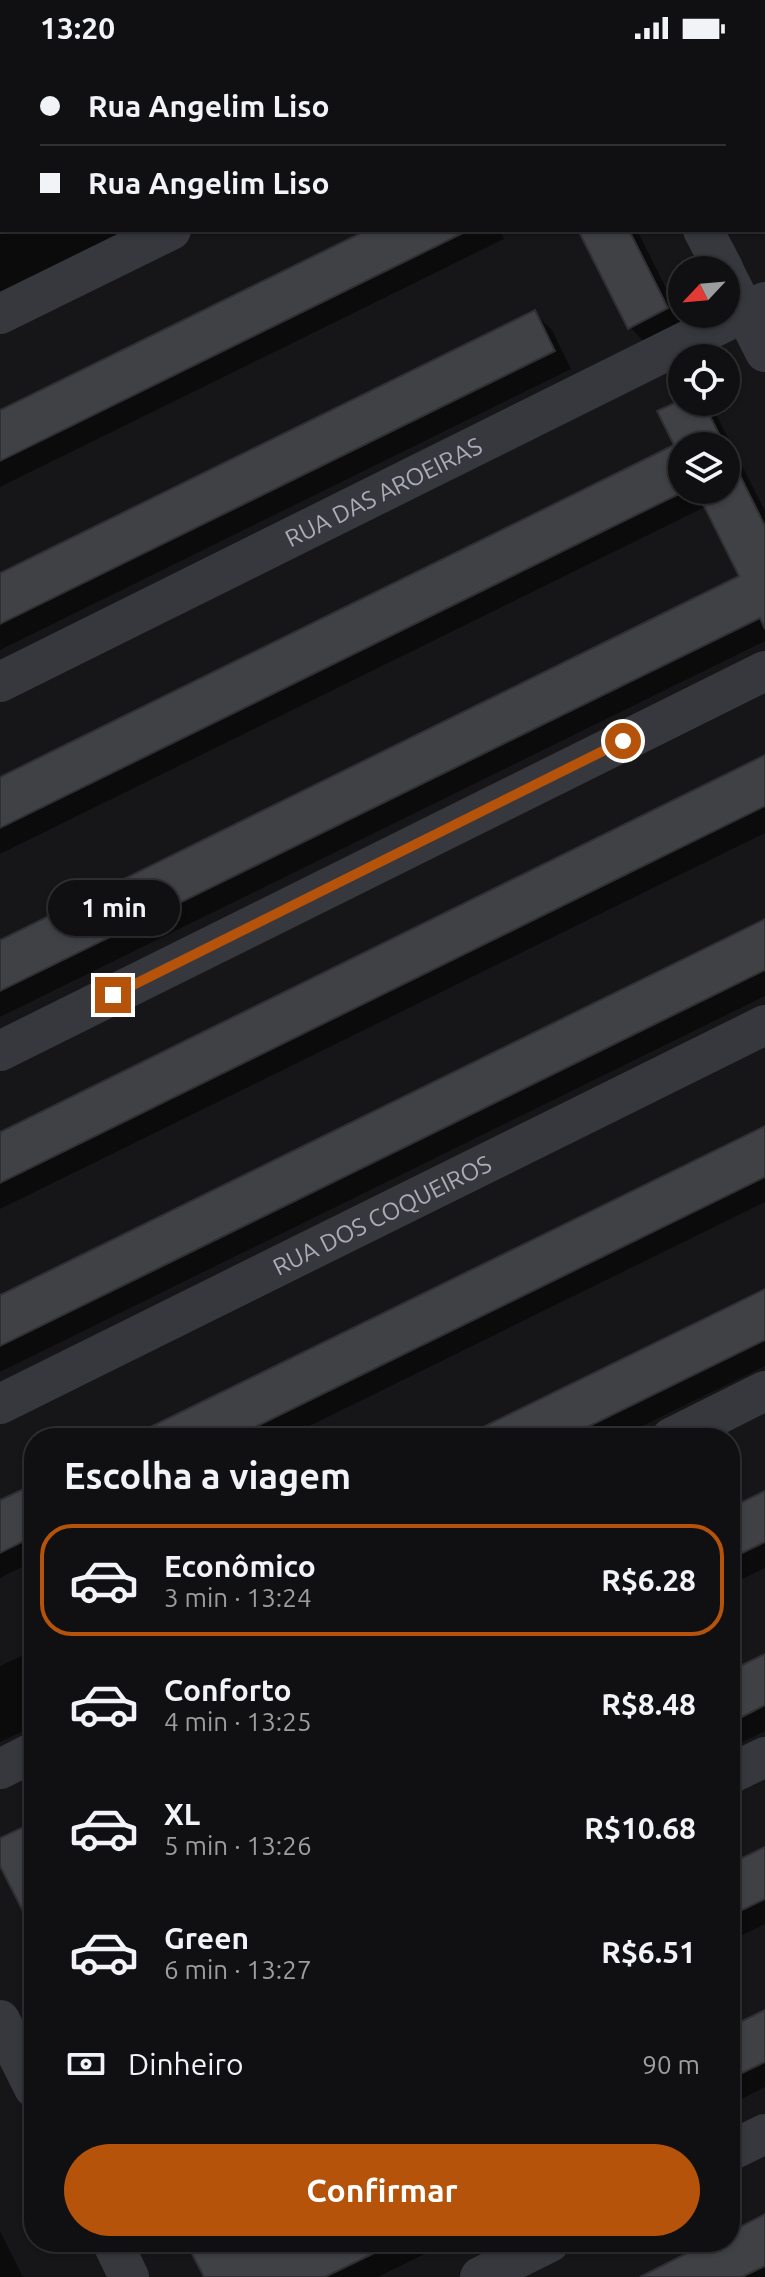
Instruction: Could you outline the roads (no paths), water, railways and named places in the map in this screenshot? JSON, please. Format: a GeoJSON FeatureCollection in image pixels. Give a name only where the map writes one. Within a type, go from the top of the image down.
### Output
{"type":"FeatureCollection","features":[{"type":"Feature","properties":{"kind":"street"},"geometry":{"type":"LineString","coordinates":[[0,314],[167,232]]}},
{"type":"Feature","properties":{"kind":"street"},"geometry":{"type":"LineString","coordinates":[[704,232],[717,256]]}},
{"type":"Feature","properties":{"kind":"street"},"geometry":{"type":"LineString","coordinates":[[740,290],[755,307],[765,352]]}},
{"type":"Feature","properties":{"kind":"street","name":"RUA DAS AROEIRAS"},"geometry":{"type":"LineString","coordinates":[[0,682],[755,307]]}},
{"type":"Feature","properties":{"kind":"street"},"geometry":{"type":"LineString","coordinates":[[0,1051],[765,671]]}},
{"type":"Feature","properties":{"kind":"street","name":"RUA DOS COQUEIROS"},"geometry":{"type":"LineString","coordinates":[[0,1404],[765,1025]]}},
{"type":"Feature","properties":{"kind":"street"},"geometry":{"type":"LineString","coordinates":[[691,1428],[765,1391]]}},
{"type":"Feature","properties":{"kind":"street"},"geometry":{"type":"LineString","coordinates":[[0,1769],[24,1757]]}},
{"type":"Feature","properties":{"kind":"street"},"geometry":{"type":"LineString","coordinates":[[740,1769],[765,1757]]}},
{"type":"Feature","properties":{"kind":"street"},"geometry":{"type":"LineString","coordinates":[[0,2020],[24,2068]]}},
{"type":"Feature","properties":{"kind":"street"},"geometry":{"type":"LineString","coordinates":[[740,2146],[765,2134]]}},
{"type":"Feature","properties":{"kind":"street"},"geometry":{"type":"LineString","coordinates":[[117,2252],[129,2277]]}},
{"type":"Feature","properties":{"kind":"street"},"geometry":{"type":"LineString","coordinates":[[492,2274],[532,2252]]}}]}
